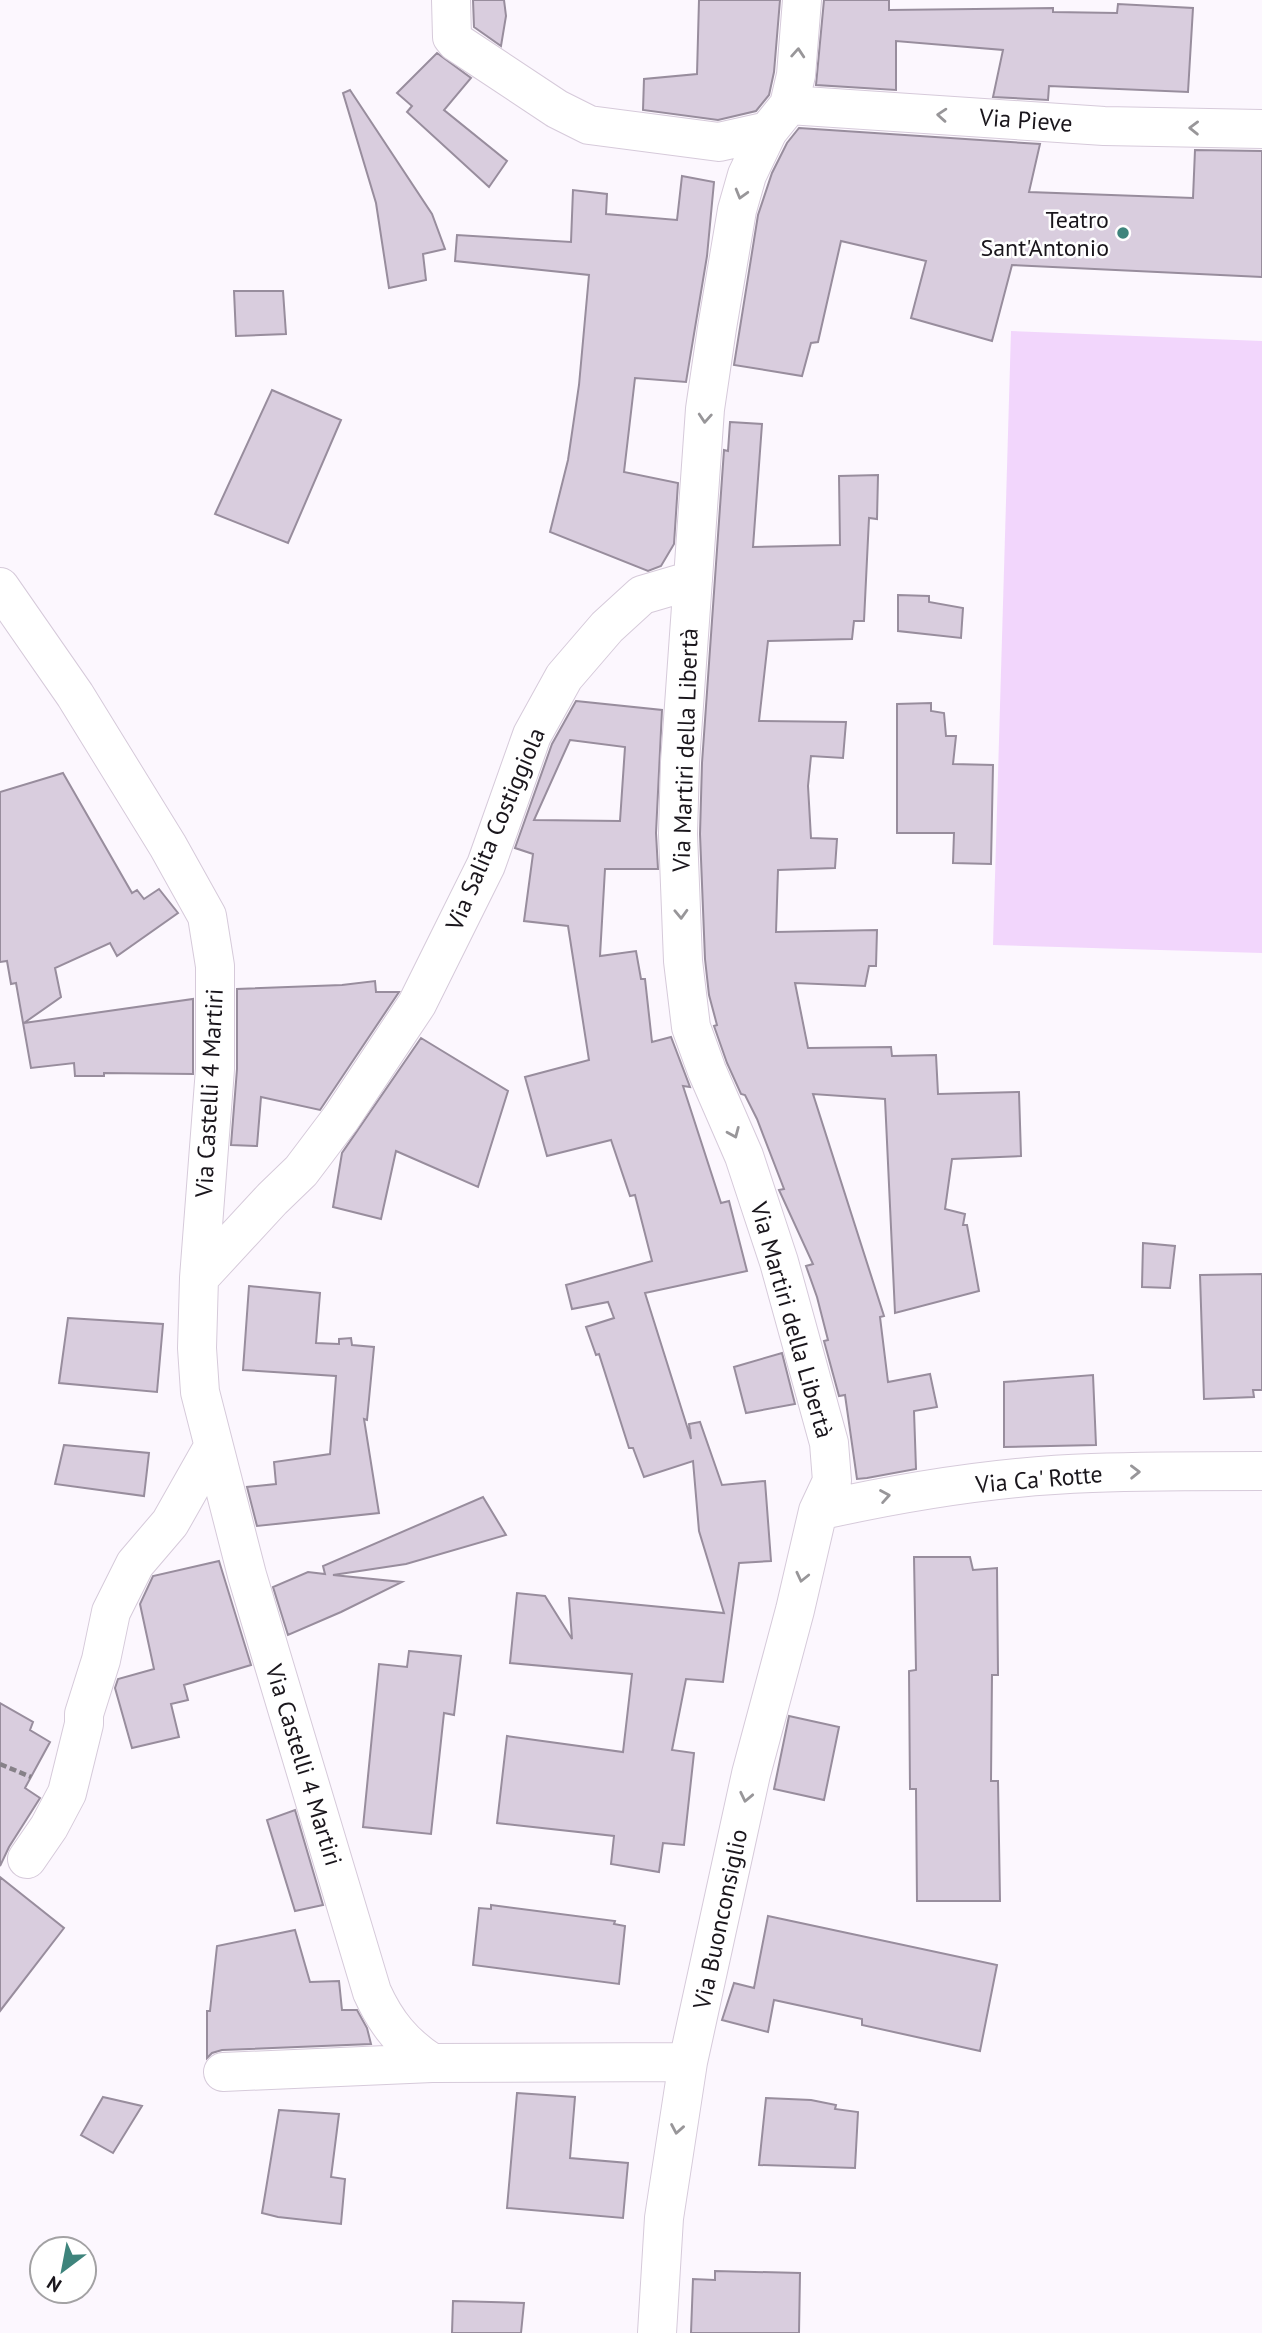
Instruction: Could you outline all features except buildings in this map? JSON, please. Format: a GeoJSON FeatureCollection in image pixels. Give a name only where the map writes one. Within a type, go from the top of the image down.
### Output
{"type":"FeatureCollection","features":[{"type":"Feature","properties":{"kind":"street","name":"Via Pieve"},"geometry":{"type":"LineString","coordinates":[[452,0],[452,37],[456,42],[557,109],[589,125],[719,142],[779,118],[1262,129]]}},
{"type":"Feature","properties":{"kind":"street","name":"Via Martiri della Libertà"},"geometry":{"type":"LineString","coordinates":[[802,0],[796,75],[779,118],[747,175],[737,210],[705,409],[680,762],[678,834],[683,961],[691,1027],[744,1156],[779,1262],[813,1381],[829,1443],[832,1481],[818,1511]]}},
{"type":"Feature","properties":{"kind":"street","name":"Via Salita Costiggiola"},"geometry":{"type":"LineString","coordinates":[[199,1278],[301,1171],[341,1118],[417,1004],[486,865],[532,735],[564,677],[607,627],[642,596],[693,580]]}},
{"type":"Feature","properties":{"kind":"street","name":"Via Castelli 4 Martiri"},"geometry":{"type":"LineString","coordinates":[[0,587],[75,695],[168,845],[207,916],[215,966],[215,1056],[199,1278],[197,1348],[200,1392],[247,1575],[372,1992],[389,2026],[411,2049],[432,2063]]}},
{"type":"Feature","properties":{"kind":"street"},"geometry":{"type":"LineString","coordinates":[[27,1859],[49,1827],[67,1793],[84,1724],[84,1714],[101,1660],[111,1612],[135,1564],[170,1523],[213,1447]]}},
{"type":"Feature","properties":{"kind":"street","name":"Via Ca' Rotte"},"geometry":{"type":"LineString","coordinates":[[818,1511],[886,1496],[1007,1480],[1090,1473],[1262,1471]]}},
{"type":"Feature","properties":{"kind":"street","name":"Via Buonconsiglio"},"geometry":{"type":"LineString","coordinates":[[657,2333],[664,2218],[688,2062],[751,1774],[795,1610],[818,1511]]}},
{"type":"Feature","properties":{"kind":"street"},"geometry":{"type":"LineString","coordinates":[[223,2072],[432,2063],[688,2062]]}},
{"type":"Feature","properties":{"kind":"shaded area"},"geometry":{"type":"Polygon","coordinates":[[[1011,331],[1262,341],[1262,953],[993,945],[1011,331]]]}},
{"type":"Feature","properties":{"kind":"place","name":"Teatro Sant'Antonio"},"geometry":{"type":"Point","coordinates":[1123,233]}}]}
